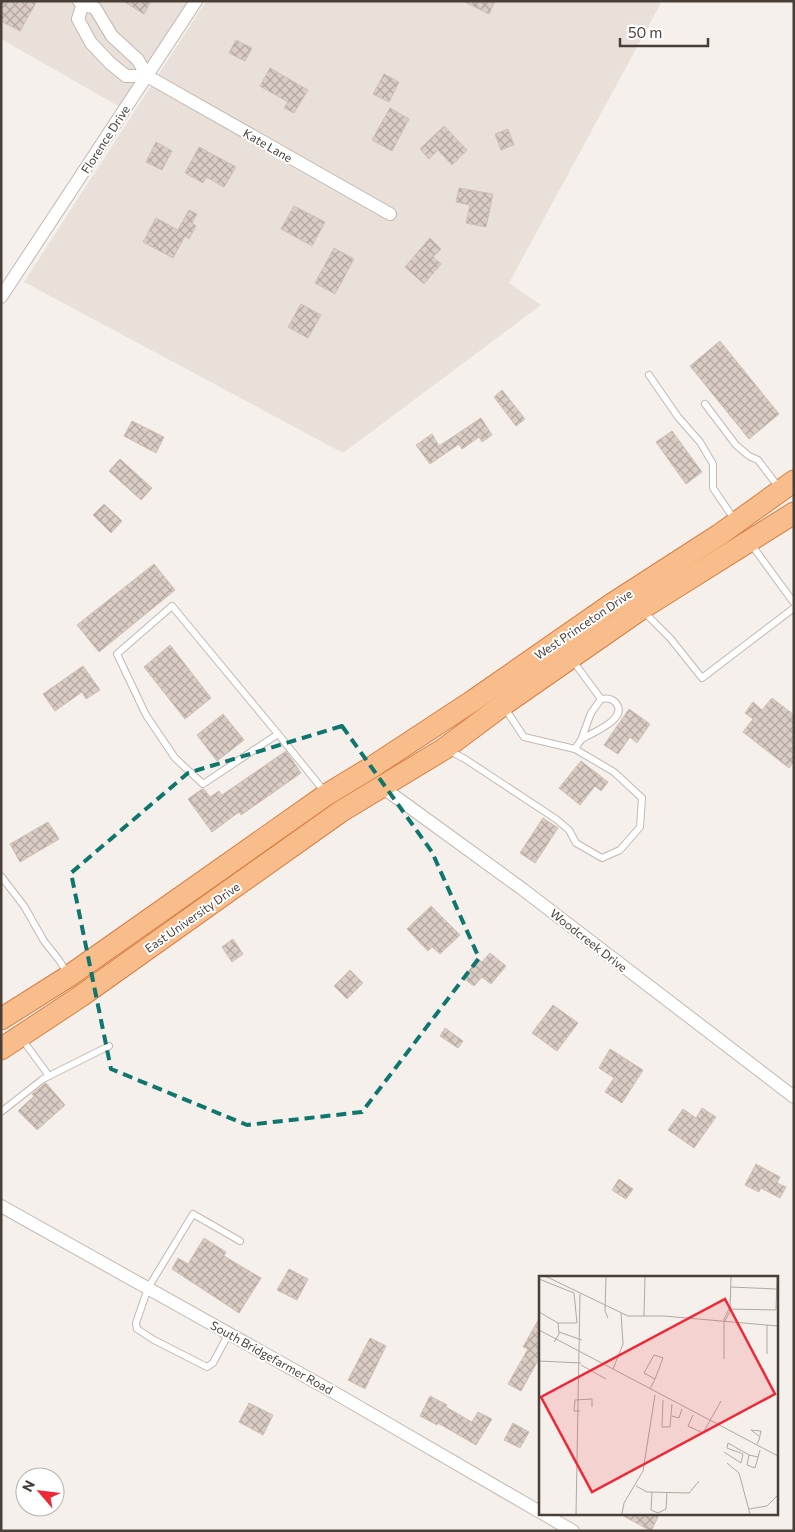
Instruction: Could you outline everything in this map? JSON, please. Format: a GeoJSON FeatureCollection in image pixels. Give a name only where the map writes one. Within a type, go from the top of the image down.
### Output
{"type":"FeatureCollection","features":[{"type":"Feature","properties":{"kind":"highway","name":"West Princeton Drive"},"geometry":{"type":"LineString","coordinates":[[382,786],[444,749],[503,705],[641,609],[742,531],[787,485]]}},
{"type":"Feature","properties":{"kind":"highway","name":"West Princeton Drive"},"geometry":{"type":"LineString","coordinates":[[372,767],[474,700],[612,604],[719,535],[742,531],[794,513]]}},
{"type":"Feature","properties":{"kind":"highway","name":"East University Drive"},"geometry":{"type":"LineString","coordinates":[[1,1049],[81,996],[333,803],[372,767]]}},
{"type":"Feature","properties":{"kind":"highway","name":"East University Drive"},"geometry":{"type":"LineString","coordinates":[[1,1019],[333,803],[382,786]]}},
{"type":"Feature","properties":{"kind":"street","name":"Florence Drive"},"geometry":{"type":"LineString","coordinates":[[1,298],[196,1]]}},
{"type":"Feature","properties":{"kind":"street"},"geometry":{"type":"LineString","coordinates":[[82,2],[95,8],[112,36],[138,60],[147,76],[126,76],[96,50],[78,19],[82,2]]}},
{"type":"Feature","properties":{"kind":"street","name":"Kate Lane"},"geometry":{"type":"LineString","coordinates":[[147,76],[390,214]]}},
{"type":"Feature","properties":{"kind":"street","name":"Woodcreek Drive"},"geometry":{"type":"LineString","coordinates":[[382,786],[521,888],[794,1097]]}},
{"type":"Feature","properties":{"kind":"street","name":"South Bridgefarmer Road"},"geometry":{"type":"LineString","coordinates":[[1,1206],[335,1393],[539,1512]]}},
{"type":"Feature","properties":{"kind":"street","name":"South Bridgefarmer Road"},"geometry":{"type":"LineString","coordinates":[[543,1514],[573,1531]]}},
{"type":"Feature","properties":{"kind":"lane"},"geometry":{"type":"LineString","coordinates":[[649,375],[678,417],[700,442],[713,464],[713,488],[794,603]]}},
{"type":"Feature","properties":{"kind":"lane"},"geometry":{"type":"LineString","coordinates":[[705,404],[736,445],[749,456],[758,460],[787,485]]}},
{"type":"Feature","properties":{"kind":"lane"},"geometry":{"type":"LineString","coordinates":[[278,734],[203,784],[176,758],[146,715],[118,654],[172,606],[278,734],[333,803]]}},
{"type":"Feature","properties":{"kind":"lane"},"geometry":{"type":"LineString","coordinates":[[641,609],[670,638],[702,678],[794,608]]}},
{"type":"Feature","properties":{"kind":"lane"},"geometry":{"type":"LineString","coordinates":[[571,658],[601,699]]}},
{"type":"Feature","properties":{"kind":"lane"},"geometry":{"type":"LineString","coordinates":[[581,740],[613,720],[618,714],[616,702],[611,699],[601,699]]}},
{"type":"Feature","properties":{"kind":"lane"},"geometry":{"type":"LineString","coordinates":[[575,749],[581,740],[591,713],[601,699]]}},
{"type":"Feature","properties":{"kind":"lane"},"geometry":{"type":"LineString","coordinates":[[444,749],[556,819],[569,830],[576,843],[602,858],[620,850],[640,827],[642,798],[614,772],[575,749],[524,737],[503,705]]}},
{"type":"Feature","properties":{"kind":"lane"},"geometry":{"type":"LineString","coordinates":[[1,876],[24,906],[44,941],[69,976]]}},
{"type":"Feature","properties":{"kind":"lane"},"geometry":{"type":"LineString","coordinates":[[20,1036],[48,1076]]}},
{"type":"Feature","properties":{"kind":"lane"},"geometry":{"type":"LineString","coordinates":[[1,1112],[48,1076],[109,1046]]}},
{"type":"Feature","properties":{"kind":"lane"},"geometry":{"type":"LineString","coordinates":[[229,1333],[213,1363],[208,1367],[154,1340],[137,1329],[136,1323],[148,1288],[193,1214],[240,1241]]}},
{"type":"Feature","properties":{"kind":"highlighted area"},"geometry":{"type":"Polygon","coordinates":[[[342,726],[432,852],[479,958],[362,1112],[247,1125],[111,1069],[71,873],[188,773],[342,726]]]}},
{"type":"Feature","properties":{"kind":"shaded area"},"geometry":{"type":"Polygon","coordinates":[[[1,1],[189,1],[120,107],[1,39],[1,1]]]}},
{"type":"Feature","properties":{"kind":"shaded area"},"geometry":{"type":"Polygon","coordinates":[[[206,1],[662,1],[509,283],[541,305],[343,453],[24,282],[206,1]]]}},
{"type":"Feature","properties":{"kind":"building"},"geometry":{"type":"Polygon","coordinates":[[[1,1],[37,1],[20,31],[1,21],[1,1]]]}},
{"type":"Feature","properties":{"kind":"building"},"geometry":{"type":"Polygon","coordinates":[[[123,1],[151,1],[144,14],[123,1]]]}},
{"type":"Feature","properties":{"kind":"building"},"geometry":{"type":"Polygon","coordinates":[[[463,1],[495,1],[489,14],[463,1]]]}},
{"type":"Feature","properties":{"kind":"building"},"geometry":{"type":"Polygon","coordinates":[[[236,40],[252,48],[245,61],[229,53],[236,40]]]}},
{"type":"Feature","properties":{"kind":"building"},"geometry":{"type":"Polygon","coordinates":[[[270,68],[308,90],[294,113],[284,108],[288,102],[260,86],[270,68]]]}},
{"type":"Feature","properties":{"kind":"building"},"geometry":{"type":"Polygon","coordinates":[[[384,74],[399,82],[389,102],[373,94],[384,74]]]}},
{"type":"Feature","properties":{"kind":"building"},"geometry":{"type":"Polygon","coordinates":[[[390,108],[409,119],[392,151],[372,140],[390,108]]]}},
{"type":"Feature","properties":{"kind":"building"},"geometry":{"type":"Polygon","coordinates":[[[444,126],[467,150],[452,165],[438,150],[429,159],[420,149],[444,126]]]}},
{"type":"Feature","properties":{"kind":"building"},"geometry":{"type":"Polygon","coordinates":[[[508,129],[514,145],[501,150],[495,134],[508,129]]]}},
{"type":"Feature","properties":{"kind":"building"},"geometry":{"type":"Polygon","coordinates":[[[156,142],[172,151],[162,170],[146,162],[156,142]]]}},
{"type":"Feature","properties":{"kind":"building"},"geometry":{"type":"Polygon","coordinates":[[[199,147],[236,167],[224,187],[206,177],[203,183],[185,173],[199,147]]]}},
{"type":"Feature","properties":{"kind":"building"},"geometry":{"type":"Polygon","coordinates":[[[459,188],[493,194],[486,227],[466,223],[470,205],[456,202],[459,188]]]}},
{"type":"Feature","properties":{"kind":"building"},"geometry":{"type":"Polygon","coordinates":[[[294,206],[325,222],[312,246],[281,229],[294,206]]]}},
{"type":"Feature","properties":{"kind":"building"},"geometry":{"type":"Polygon","coordinates":[[[189,210],[197,214],[192,223],[196,226],[189,239],[185,236],[173,258],[143,242],[156,218],[178,230],[189,210]]]}},
{"type":"Feature","properties":{"kind":"building"},"geometry":{"type":"Polygon","coordinates":[[[430,238],[441,249],[433,257],[441,264],[424,284],[405,267],[430,238]]]}},
{"type":"Feature","properties":{"kind":"building"},"geometry":{"type":"Polygon","coordinates":[[[334,248],[354,259],[335,294],[315,283],[334,248]]]}},
{"type":"Feature","properties":{"kind":"building"},"geometry":{"type":"Polygon","coordinates":[[[301,304],[321,315],[308,338],[288,327],[301,304]]]}},
{"type":"Feature","properties":{"kind":"building"},"geometry":{"type":"Polygon","coordinates":[[[720,341],[779,414],[749,439],[690,366],[720,341]]]}},
{"type":"Feature","properties":{"kind":"building"},"geometry":{"type":"Polygon","coordinates":[[[502,390],[525,419],[516,426],[494,397],[502,390]]]}},
{"type":"Feature","properties":{"kind":"building"},"geometry":{"type":"Polygon","coordinates":[[[481,418],[492,435],[482,442],[479,437],[462,449],[459,444],[430,464],[416,445],[432,434],[439,446],[481,418]]]}},
{"type":"Feature","properties":{"kind":"building"},"geometry":{"type":"Polygon","coordinates":[[[132,421],[164,437],[156,453],[124,436],[132,421]]]}},
{"type":"Feature","properties":{"kind":"building"},"geometry":{"type":"Polygon","coordinates":[[[672,431],[702,472],[686,484],[656,442],[672,431]]]}},
{"type":"Feature","properties":{"kind":"building"},"geometry":{"type":"Polygon","coordinates":[[[120,459],[152,488],[141,500],[109,471],[120,459]]]}},
{"type":"Feature","properties":{"kind":"building"},"geometry":{"type":"Polygon","coordinates":[[[104,504],[122,521],[111,533],[93,515],[104,504]]]}},
{"type":"Feature","properties":{"kind":"building"},"geometry":{"type":"Polygon","coordinates":[[[154,564],[175,590],[99,652],[77,625],[154,564]]]}},
{"type":"Feature","properties":{"kind":"building"},"geometry":{"type":"Polygon","coordinates":[[[170,645],[211,698],[185,719],[144,667],[170,645]]]}},
{"type":"Feature","properties":{"kind":"building"},"geometry":{"type":"Polygon","coordinates":[[[83,666],[100,690],[86,699],[82,692],[55,711],[43,694],[83,666]]]}},
{"type":"Feature","properties":{"kind":"building"},"geometry":{"type":"Polygon","coordinates":[[[772,698],[794,715],[794,762],[789,768],[743,732],[753,719],[745,713],[753,702],[762,710],[772,698]]]}},
{"type":"Feature","properties":{"kind":"building"},"geometry":{"type":"Polygon","coordinates":[[[629,709],[650,724],[637,743],[630,737],[618,754],[604,745],[629,709]]]}},
{"type":"Feature","properties":{"kind":"building"},"geometry":{"type":"Polygon","coordinates":[[[223,714],[244,740],[217,761],[197,735],[223,714]]]}},
{"type":"Feature","properties":{"kind":"building"},"geometry":{"type":"Polygon","coordinates":[[[286,751],[301,773],[241,815],[239,812],[212,832],[188,799],[202,789],[210,797],[219,791],[222,795],[286,751]]]}},
{"type":"Feature","properties":{"kind":"building"},"geometry":{"type":"Polygon","coordinates":[[[581,761],[608,782],[601,791],[595,786],[580,805],[559,788],[581,761]]]}},
{"type":"Feature","properties":{"kind":"building"},"geometry":{"type":"Polygon","coordinates":[[[543,818],[558,828],[535,863],[520,853],[543,818]]]}},
{"type":"Feature","properties":{"kind":"building"},"geometry":{"type":"Polygon","coordinates":[[[48,822],[59,839],[20,862],[10,844],[48,822]]]}},
{"type":"Feature","properties":{"kind":"building"},"geometry":{"type":"Polygon","coordinates":[[[431,906],[460,935],[440,954],[432,947],[428,951],[407,929],[431,906]]]}},
{"type":"Feature","properties":{"kind":"building"},"geometry":{"type":"Polygon","coordinates":[[[233,939],[243,954],[232,962],[222,947],[233,939]]]}},
{"type":"Feature","properties":{"kind":"building"},"geometry":{"type":"Polygon","coordinates":[[[490,953],[506,966],[491,984],[482,977],[474,986],[463,978],[478,959],[482,962],[490,953]]]}},
{"type":"Feature","properties":{"kind":"building"},"geometry":{"type":"Polygon","coordinates":[[[350,970],[363,983],[347,999],[334,986],[350,970]]]}},
{"type":"Feature","properties":{"kind":"building"},"geometry":{"type":"Polygon","coordinates":[[[553,1005],[578,1023],[557,1051],[532,1033],[553,1005]]]}},
{"type":"Feature","properties":{"kind":"building"},"geometry":{"type":"Polygon","coordinates":[[[445,1028],[463,1041],[458,1048],[440,1036],[445,1028]]]}},
{"type":"Feature","properties":{"kind":"building"},"geometry":{"type":"Polygon","coordinates":[[[610,1049],[643,1070],[622,1103],[605,1092],[614,1078],[599,1068],[610,1049]]]}},
{"type":"Feature","properties":{"kind":"building"},"geometry":{"type":"Polygon","coordinates":[[[46,1083],[65,1105],[37,1130],[18,1111],[34,1096],[32,1094],[46,1083]]]}},
{"type":"Feature","properties":{"kind":"building"},"geometry":{"type":"Polygon","coordinates":[[[702,1108],[716,1117],[694,1148],[668,1130],[683,1109],[696,1118],[702,1108]]]}},
{"type":"Feature","properties":{"kind":"building"},"geometry":{"type":"Polygon","coordinates":[[[756,1164],[780,1177],[777,1183],[786,1187],[780,1198],[761,1188],[759,1192],[745,1185],[756,1164]]]}},
{"type":"Feature","properties":{"kind":"building"},"geometry":{"type":"Polygon","coordinates":[[[619,1179],[633,1189],[626,1199],[612,1190],[619,1179]]]}},
{"type":"Feature","properties":{"kind":"building"},"geometry":{"type":"Polygon","coordinates":[[[204,1238],[226,1252],[224,1256],[261,1278],[239,1313],[172,1269],[178,1258],[188,1264],[204,1238]]]}},
{"type":"Feature","properties":{"kind":"building"},"geometry":{"type":"Polygon","coordinates":[[[289,1269],[308,1279],[297,1300],[277,1290],[289,1269]]]}},
{"type":"Feature","properties":{"kind":"building"},"geometry":{"type":"Polygon","coordinates":[[[539,1319],[539,1359],[521,1391],[508,1384],[528,1349],[523,1347],[539,1319]]]}},
{"type":"Feature","properties":{"kind":"building"},"geometry":{"type":"Polygon","coordinates":[[[370,1338],[386,1346],[365,1389],[348,1380],[370,1338]]]}},
{"type":"Feature","properties":{"kind":"building"},"geometry":{"type":"Polygon","coordinates":[[[430,1396],[472,1422],[478,1412],[492,1419],[476,1445],[438,1423],[437,1425],[420,1416],[430,1396]]]}},
{"type":"Feature","properties":{"kind":"building"},"geometry":{"type":"Polygon","coordinates":[[[249,1403],[273,1415],[263,1435],[239,1422],[249,1403]]]}},
{"type":"Feature","properties":{"kind":"building"},"geometry":{"type":"Polygon","coordinates":[[[513,1423],[529,1432],[520,1448],[504,1440],[513,1423]]]}},
{"type":"Feature","properties":{"kind":"building"},"geometry":{"type":"Polygon","coordinates":[[[620,1514],[660,1514],[651,1531],[620,1514]]]}}]}
